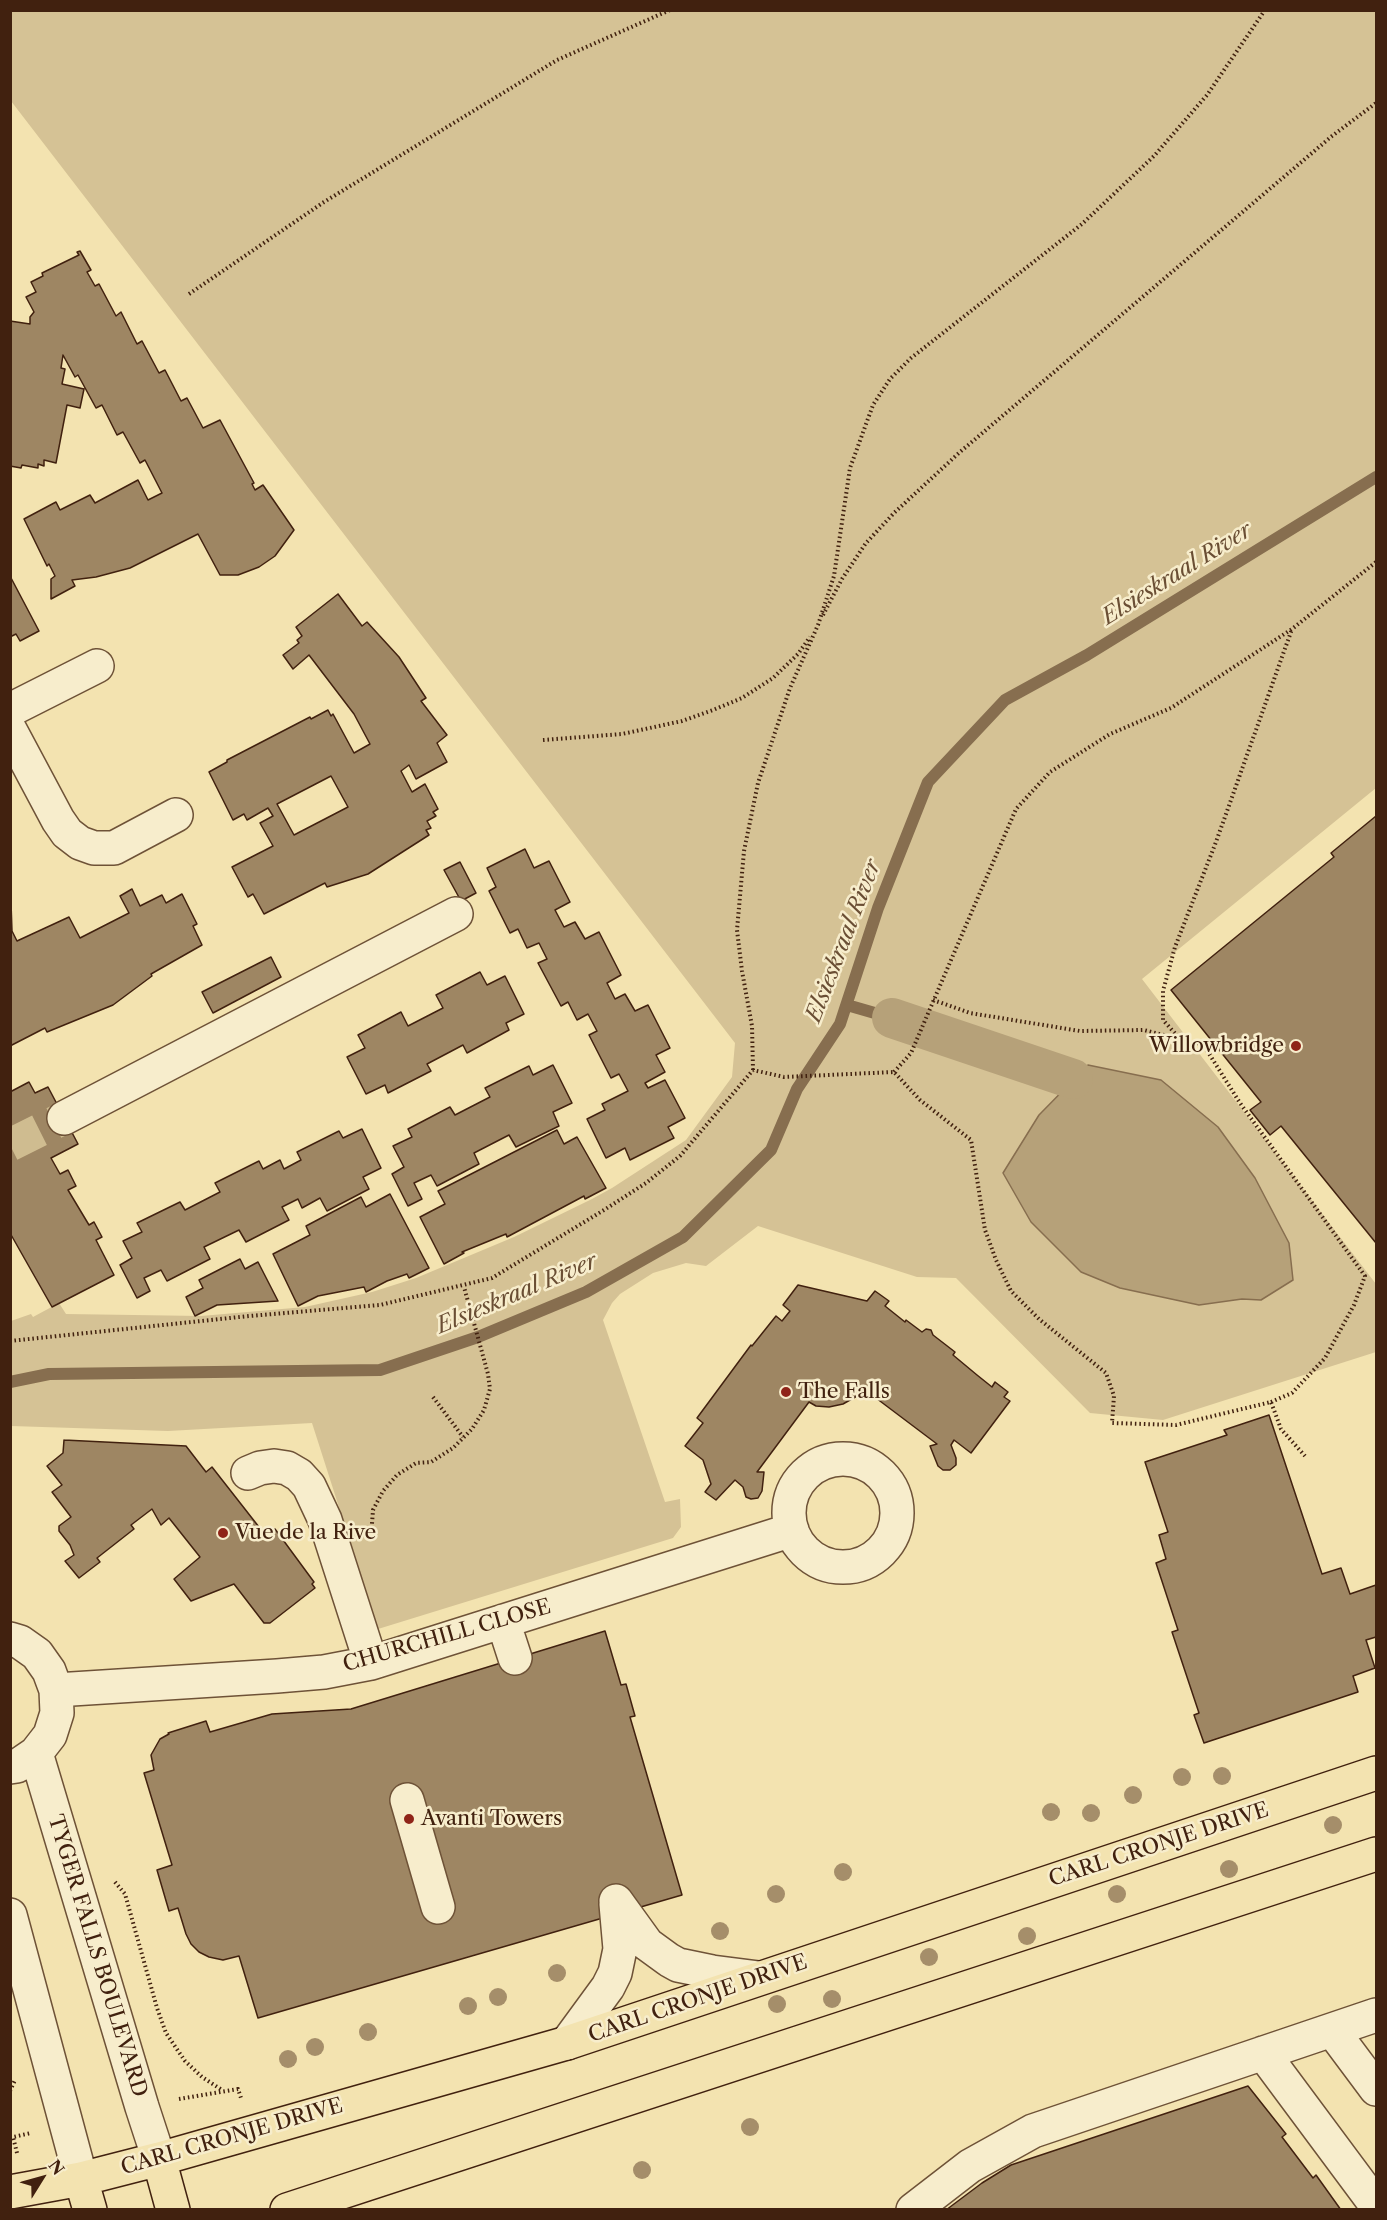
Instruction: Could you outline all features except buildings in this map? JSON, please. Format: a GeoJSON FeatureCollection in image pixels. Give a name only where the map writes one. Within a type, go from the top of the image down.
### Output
{"type":"FeatureCollection","features":[{"type":"Feature","properties":{"kind":"main road","name":"CARL CRONJE DRIVE"},"geometry":{"type":"LineString","coordinates":[[10,2192],[86,2194],[159,2159],[567,2043],[1377,1773]]}},
{"type":"Feature","properties":{"kind":"main road"},"geometry":{"type":"LineString","coordinates":[[287,2210],[1377,1854]]}},
{"type":"Feature","properties":{"kind":"main road"},"geometry":{"type":"LineString","coordinates":[[159,2159],[173,2210]]}},
{"type":"Feature","properties":{"kind":"street"},"geometry":{"type":"LineString","coordinates":[[10,710],[97,666]]}},
{"type":"Feature","properties":{"kind":"street"},"geometry":{"type":"LineString","coordinates":[[10,730],[58,820],[67,833],[80,843],[94,848],[114,848],[176,815]]}},
{"type":"Feature","properties":{"kind":"street"},"geometry":{"type":"LineString","coordinates":[[64,1118],[456,915]]}},
{"type":"Feature","properties":{"kind":"street"},"geometry":{"type":"LineString","coordinates":[[248,1473],[260,1467],[287,1468],[299,1475],[309,1486],[325,1520],[371,1663]]}},
{"type":"Feature","properties":{"kind":"street","name":"CHURCHILL CLOSE"},"geometry":{"type":"LineString","coordinates":[[56,1690],[324,1672],[371,1663],[792,1530]]}},
{"type":"Feature","properties":{"kind":"street"},"geometry":{"type":"LineString","coordinates":[[503,1621],[515,1658]]}},
{"type":"Feature","properties":{"kind":"street"},"geometry":{"type":"LineString","coordinates":[[14,1635],[37,1654],[49,1671],[56,1690],[57,1713],[50,1734],[23,1760]]}},
{"type":"Feature","properties":{"kind":"street","name":"TYGER FALLS BOULEVARD"},"geometry":{"type":"LineString","coordinates":[[23,1760],[159,2159]]}},
{"type":"Feature","properties":{"kind":"street"},"geometry":{"type":"LineString","coordinates":[[407,1800],[438,1907]]}},
{"type":"Feature","properties":{"kind":"street"},"geometry":{"type":"LineString","coordinates":[[567,2043],[608,1987],[618,1962],[620,1949],[616,1901],[647,1944],[678,1965],[759,1978]]}},
{"type":"Feature","properties":{"kind":"street"},"geometry":{"type":"LineString","coordinates":[[10,1915],[86,2194]]}},
{"type":"Feature","properties":{"kind":"street"},"geometry":{"type":"LineString","coordinates":[[913,2210],[970,2166],[1033,2131],[1377,2015]]}},
{"type":"Feature","properties":{"kind":"street"},"geometry":{"type":"LineString","coordinates":[[1332,2030],[1377,2089]]}},
{"type":"Feature","properties":{"kind":"street"},"geometry":{"type":"LineString","coordinates":[[1263,2053],[1377,2205]]}},
{"type":"Feature","properties":{"kind":"path"},"geometry":{"type":"LineString","coordinates":[[189,294],[324,202],[557,60],[670,10]]}},
{"type":"Feature","properties":{"kind":"path"},"geometry":{"type":"LineString","coordinates":[[543,740],[622,734],[682,721],[742,698],[773,678],[798,654],[818,625],[834,576],[850,468],[873,405],[890,379],[911,358],[1083,224],[1154,156],[1207,95],[1264,10]]}},
{"type":"Feature","properties":{"kind":"path"},"geometry":{"type":"LineString","coordinates":[[10,1341],[380,1305],[464,1287],[492,1278],[646,1183],[680,1156],[753,1070],[752,1026],[737,930],[744,851],[758,783],[794,679],[842,579],[866,543],[894,513],[960,452],[1332,136],[1377,103]]}},
{"type":"Feature","properties":{"kind":"path"},"geometry":{"type":"LineString","coordinates":[[894,1072],[910,1053],[1016,809],[1050,772],[1110,734],[1172,708],[1292,629],[1377,562]]}},
{"type":"Feature","properties":{"kind":"path"},"geometry":{"type":"LineString","coordinates":[[1181,1040],[1162,1020],[1163,991],[1174,947],[1216,842],[1292,629]]}},
{"type":"Feature","properties":{"kind":"path"},"geometry":{"type":"LineString","coordinates":[[753,1070],[784,1077],[894,1072],[920,1100],[971,1140],[985,1230],[1011,1291],[1039,1319],[1106,1373],[1114,1396],[1112,1423],[1176,1425],[1271,1402],[1292,1393],[1325,1358],[1354,1305],[1365,1276],[1240,1102],[1203,1044],[1144,1030],[1080,1030],[970,1013],[933,1000]]}},
{"type":"Feature","properties":{"kind":"path"},"geometry":{"type":"LineString","coordinates":[[371,1542],[373,1510],[383,1491],[397,1475],[416,1463],[430,1462],[464,1437],[484,1410],[490,1389],[488,1374],[464,1287]]}},
{"type":"Feature","properties":{"kind":"path"},"geometry":{"type":"LineString","coordinates":[[433,1397],[464,1437]]}},
{"type":"Feature","properties":{"kind":"path"},"geometry":{"type":"LineString","coordinates":[[1271,1402],[1281,1429],[1305,1456]]}},
{"type":"Feature","properties":{"kind":"shaded area"},"geometry":{"type":"Polygon","coordinates":[[[11,11],[1376,11],[1376,788],[1142,979],[1376,1284],[1376,1352],[1163,1420],[1090,1413],[956,1278],[917,1277],[758,1226],[706,1266],[686,1263],[653,1273],[620,1294],[603,1320],[665,1502],[680,1499],[681,1527],[673,1538],[378,1629],[312,1423],[168,1431],[11,1426],[11,1321],[31,1314],[33,1317],[59,1303],[66,1314],[201,1316],[305,1307],[372,1292],[416,1278],[514,1237],[592,1199],[686,1140],[732,1077],[735,1043],[11,101],[11,11]],[[1003,1173],[1199,1305],[1242,1299],[1261,1300],[1003,1173]]]}},
{"type":"Feature","properties":{"kind":"shaded area"},"geometry":{"type":"Polygon","coordinates":[[[1088,1065],[1161,1080],[1218,1127],[1255,1178],[1289,1243],[1293,1280],[1261,1300],[1242,1299],[1199,1305],[1120,1288],[1081,1272],[1031,1222],[1003,1173],[1039,1115],[1088,1065]]]}},
{"type":"Feature","properties":{"kind":"waterway","name":"Elsieskraal River"},"geometry":{"type":"LineString","coordinates":[[10,1382],[49,1374],[380,1370],[478,1337],[586,1292],[683,1237],[771,1150],[797,1089],[840,1024],[878,908],[928,782],[1005,700],[1087,655],[1376,477]]}},
{"type":"Feature","properties":{"kind":"waterway"},"geometry":{"type":"LineString","coordinates":[[847,1005],[892,1018]]}},
{"type":"Feature","properties":{"kind":"waterway"},"geometry":{"type":"LineString","coordinates":[[892,1018],[1073,1079]]}},
{"type":"Feature","properties":{"kind":"tunnel"},"geometry":{"type":"LineString","coordinates":[[10,1145],[64,1118]]}},
{"type":"Feature","properties":{"kind":"place","name":"Willowbridge"},"geometry":{"type":"Point","coordinates":[1296,1046]}},
{"type":"Feature","properties":{"kind":"place","name":"The Falls"},"geometry":{"type":"Point","coordinates":[786,1392]}},
{"type":"Feature","properties":{"kind":"place","name":"Vue de la Rive"},"geometry":{"type":"Point","coordinates":[223,1533]}},
{"type":"Feature","properties":{"kind":"place","name":"Avanti Towers"},"geometry":{"type":"Point","coordinates":[409,1819]}}]}
